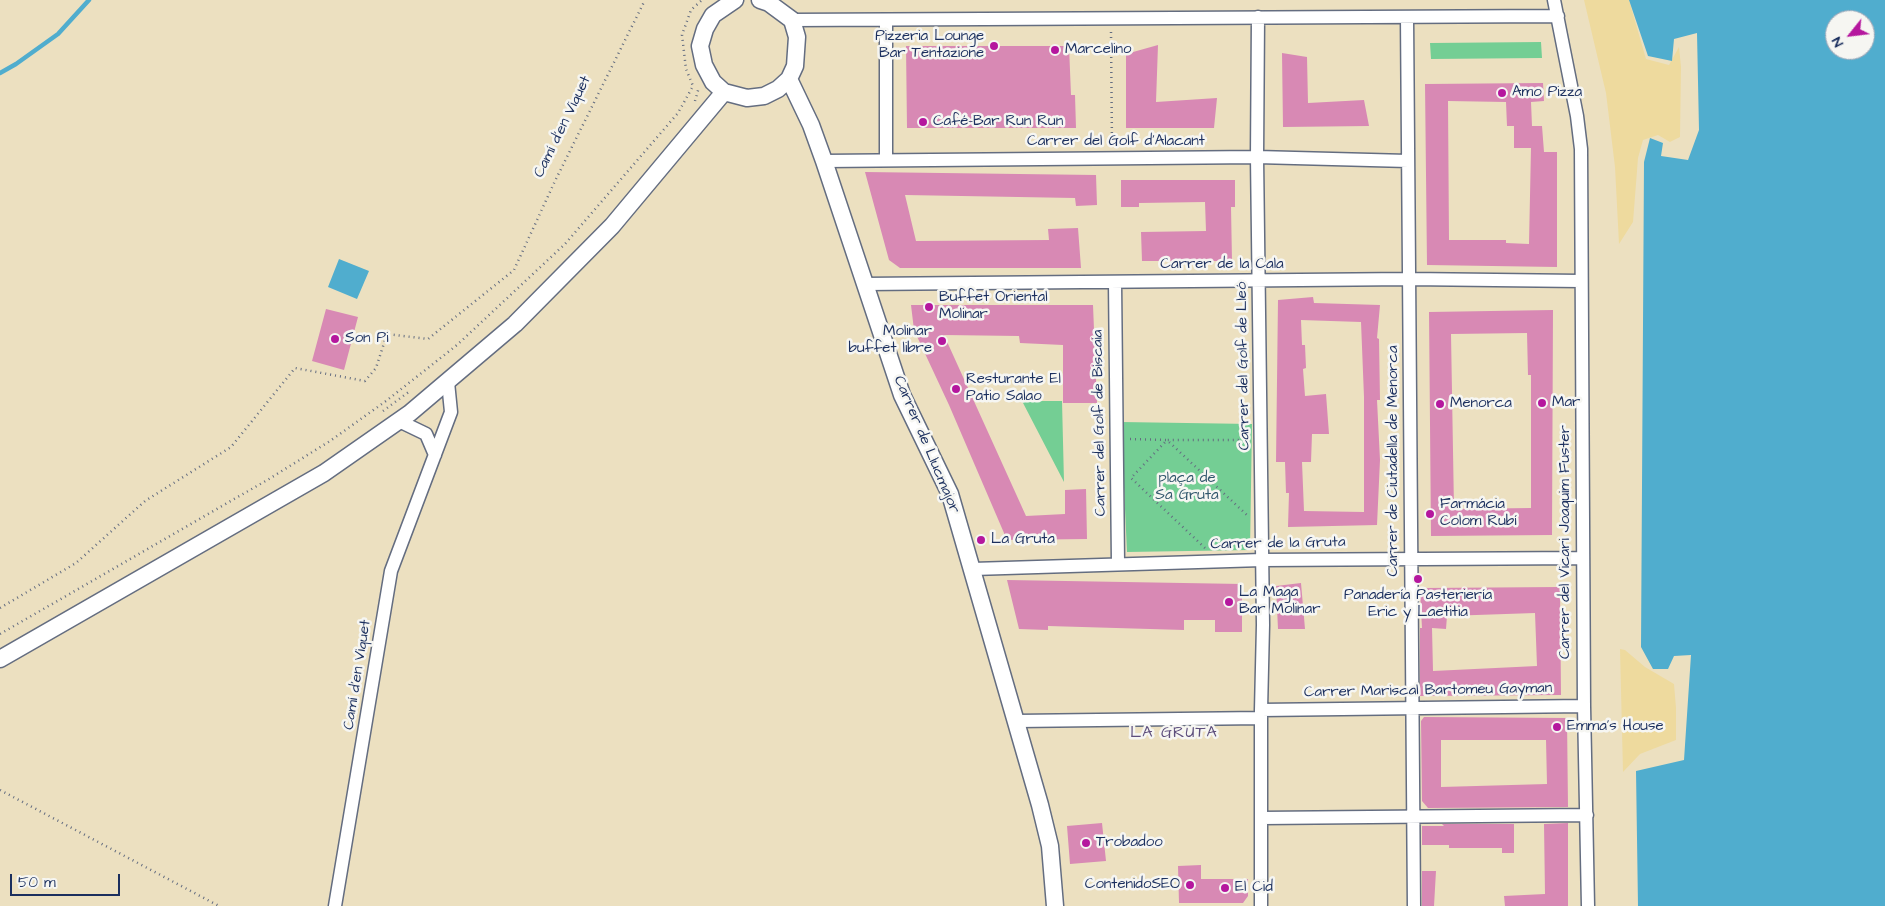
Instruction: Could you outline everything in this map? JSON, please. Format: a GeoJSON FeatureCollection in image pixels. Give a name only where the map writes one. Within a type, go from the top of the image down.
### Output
{"type":"FeatureCollection","features":[{"type":"Feature","properties":{"kind":"street"},"geometry":{"type":"LineString","coordinates":[[735,0],[713,15],[705,29],[700,46],[704,65],[713,82],[724,92],[747,98],[764,96],[778,89],[789,79],[796,66],[797,50],[797,37],[792,20]]}},
{"type":"Feature","properties":{"kind":"street"},"geometry":{"type":"LineString","coordinates":[[760,0],[769,3],[792,20],[1558,16]]}},
{"type":"Feature","properties":{"kind":"street","name":"Carrer del Vicari Joaquim Fuster"},"geometry":{"type":"LineString","coordinates":[[1554,0],[1581,149],[1584,706],[1588,906]]}},
{"type":"Feature","properties":{"kind":"street","name":"Carrer del Golf de Lleó"},"geometry":{"type":"LineString","coordinates":[[1258,17],[1257,158],[1263,625],[1261,906]]}},
{"type":"Feature","properties":{"kind":"street","name":"Carrer de Ciutadella de Menorca"},"geometry":{"type":"LineString","coordinates":[[1407,17],[1414,906]]}},
{"type":"Feature","properties":{"kind":"street"},"geometry":{"type":"LineString","coordinates":[[886,20],[886,159]]}},
{"type":"Feature","properties":{"kind":"street","name":"Carrer de Llucmajor"},"geometry":{"type":"LineString","coordinates":[[789,79],[811,125],[824,161],[902,395],[950,494],[1017,721],[1050,846],[1055,906]]}},
{"type":"Feature","properties":{"kind":"street"},"geometry":{"type":"LineString","coordinates":[[0,659],[324,474],[399,421],[448,382],[515,324],[612,226],[724,92]]}},
{"type":"Feature","properties":{"kind":"street","name":"Carrer del Golf d'Alacant"},"geometry":{"type":"LineString","coordinates":[[824,161],[886,159],[1257,158],[1408,161]]}},
{"type":"Feature","properties":{"kind":"street","name":"Carrer de la Cala"},"geometry":{"type":"LineString","coordinates":[[864,284],[1409,279],[1581,282]]}},
{"type":"Feature","properties":{"kind":"street","name":"Carrer del Golf de Biscaia"},"geometry":{"type":"LineString","coordinates":[[1114,282],[1118,563]]}},
{"type":"Feature","properties":{"kind":"street","name":"Camí d'en Viquet"},"geometry":{"type":"LineString","coordinates":[[336,906],[391,571],[452,412],[448,382]]}},
{"type":"Feature","properties":{"kind":"street"},"geometry":{"type":"LineString","coordinates":[[399,421],[426,434],[435,455]]}},
{"type":"Feature","properties":{"kind":"street","name":"Carrer de la Gruta"},"geometry":{"type":"LineString","coordinates":[[973,569],[1118,563],[1411,557],[1583,558]]}},
{"type":"Feature","properties":{"kind":"street","name":"Carrer Mariscal Bartomeu Gayman"},"geometry":{"type":"LineString","coordinates":[[1017,721],[1261,714],[1274,709],[1584,706]]}},
{"type":"Feature","properties":{"kind":"street"},"geometry":{"type":"LineString","coordinates":[[1262,818],[1587,815]]}},
{"type":"Feature","properties":{"kind":"path","name":"Camí d'en Viquet"},"geometry":{"type":"LineString","coordinates":[[0,608],[76,563],[145,501],[231,447],[295,368],[365,381],[376,368],[387,334],[428,339],[514,270],[555,181],[645,0]]}},
{"type":"Feature","properties":{"kind":"path"},"geometry":{"type":"LineString","coordinates":[[0,634],[260,484],[330,441],[386,401],[457,345],[565,244],[678,113],[693,86],[686,68],[682,35],[691,10],[702,0]]}},
{"type":"Feature","properties":{"kind":"path"},"geometry":{"type":"LineString","coordinates":[[1111,18],[1112,158]]}},
{"type":"Feature","properties":{"kind":"path"},"geometry":{"type":"LineString","coordinates":[[694,103],[700,82]]}},
{"type":"Feature","properties":{"kind":"path"},"geometry":{"type":"LineString","coordinates":[[378,415],[414,388]]}},
{"type":"Feature","properties":{"kind":"path"},"geometry":{"type":"LineString","coordinates":[[1116,439],[1261,440]]}},
{"type":"Feature","properties":{"kind":"path"},"geometry":{"type":"LineString","coordinates":[[1167,440],[1262,530]]}},
{"type":"Feature","properties":{"kind":"path"},"geometry":{"type":"LineString","coordinates":[[1167,440],[1131,478],[1219,561]]}},
{"type":"Feature","properties":{"kind":"path"},"geometry":{"type":"LineString","coordinates":[[0,790],[219,906]]}},
{"type":"Feature","properties":{"kind":"green space"},"geometry":{"type":"Polygon","coordinates":[[[1541,42],[1542,58],[1431,59],[1430,43],[1541,42]]]}},
{"type":"Feature","properties":{"kind":"green space"},"geometry":{"type":"Polygon","coordinates":[[[1022,401],[1062,401],[1064,482],[1022,401]]]}},
{"type":"Feature","properties":{"kind":"green space","name":"plaça de Sa Gruta"},"geometry":{"type":"Polygon","coordinates":[[[1121,422],[1252,424],[1250,550],[1127,552],[1121,422]]]}},
{"type":"Feature","properties":{"kind":"sand"},"geometry":{"type":"Polygon","coordinates":[[[1584,0],[1629,0],[1646,59],[1669,65],[1679,47],[1681,67],[1680,137],[1670,142],[1658,135],[1643,140],[1638,158],[1633,222],[1619,244],[1615,167],[1606,93],[1584,0]]]}},
{"type":"Feature","properties":{"kind":"sand"},"geometry":{"type":"Polygon","coordinates":[[[1620,649],[1625,650],[1645,667],[1674,684],[1676,708],[1676,740],[1640,754],[1623,772],[1620,649]]]}},
{"type":"Feature","properties":{"kind":"water"},"geometry":{"type":"Polygon","coordinates":[[[1629,0],[1885,0],[1885,906],[1638,906],[1636,771],[1684,760],[1691,655],[1674,656],[1668,669],[1653,669],[1641,647],[1644,162],[1650,138],[1663,143],[1661,156],[1688,160],[1699,130],[1697,33],[1674,39],[1672,61],[1648,56],[1629,0]]]}},
{"type":"Feature","properties":{"kind":"water"},"geometry":{"type":"Polygon","coordinates":[[[339,259],[369,271],[357,299],[328,287],[339,259]]]}},
{"type":"Feature","properties":{"kind":"building"},"geometry":{"type":"Polygon","coordinates":[[[1158,45],[1156,102],[1217,98],[1214,128],[1126,128],[1126,54],[1158,45]]]}},
{"type":"Feature","properties":{"kind":"building"},"geometry":{"type":"Polygon","coordinates":[[[906,46],[1069,46],[1071,95],[1075,95],[1076,128],[907,128],[906,46]]]}},
{"type":"Feature","properties":{"kind":"building"},"geometry":{"type":"Polygon","coordinates":[[[1282,53],[1307,57],[1308,103],[1364,100],[1369,126],[1283,127],[1282,53]]]}},
{"type":"Feature","properties":{"kind":"building"},"geometry":{"type":"Polygon","coordinates":[[[1543,83],[1544,101],[1531,102],[1532,126],[1542,126],[1544,152],[1557,152],[1557,267],[1427,265],[1425,84],[1543,83]],[[1448,101],[1449,240],[1506,240],[1506,243],[1529,244],[1531,148],[1514,148],[1514,126],[1507,126],[1506,102],[1448,101]]]}},
{"type":"Feature","properties":{"kind":"building"},"geometry":{"type":"Polygon","coordinates":[[[865,172],[1096,175],[1097,205],[1076,206],[1075,198],[905,195],[916,241],[1049,240],[1048,229],[1078,228],[1081,268],[900,268],[889,260],[865,172]]]}},
{"type":"Feature","properties":{"kind":"building"},"geometry":{"type":"Polygon","coordinates":[[[1121,180],[1235,180],[1235,207],[1231,207],[1232,261],[1142,261],[1141,232],[1206,231],[1205,202],[1139,203],[1139,207],[1121,207],[1121,180]]]}},
{"type":"Feature","properties":{"kind":"building"},"geometry":{"type":"Polygon","coordinates":[[[1313,297],[1314,303],[1380,305],[1377,338],[1379,339],[1380,400],[1377,400],[1380,460],[1377,525],[1288,527],[1289,493],[1286,493],[1285,462],[1276,462],[1278,300],[1313,297]],[[1301,320],[1302,345],[1305,345],[1306,368],[1303,369],[1305,396],[1326,394],[1329,434],[1312,434],[1311,462],[1302,462],[1304,511],[1364,512],[1364,397],[1361,322],[1301,320]]]}},
{"type":"Feature","properties":{"kind":"building"},"geometry":{"type":"Polygon","coordinates":[[[911,305],[1093,305],[1097,403],[1063,403],[1063,345],[1020,343],[1019,336],[944,335],[1026,516],[1065,514],[1065,490],[1086,489],[1087,539],[1007,540],[949,405],[914,330],[911,305]]]}},
{"type":"Feature","properties":{"kind":"building","name":"Son Pi"},"geometry":{"type":"Polygon","coordinates":[[[326,309],[358,317],[344,370],[312,361],[326,309]]]}},
{"type":"Feature","properties":{"kind":"building"},"geometry":{"type":"Polygon","coordinates":[[[1553,310],[1552,535],[1431,536],[1429,312],[1553,310]],[[1527,333],[1451,334],[1454,509],[1531,508],[1531,375],[1528,375],[1527,333]]]}},
{"type":"Feature","properties":{"kind":"building"},"geometry":{"type":"Polygon","coordinates":[[[1007,580],[1242,584],[1242,632],[1215,632],[1215,620],[1184,620],[1184,630],[1048,626],[1048,630],[1019,629],[1007,580]]]}},
{"type":"Feature","properties":{"kind":"building"},"geometry":{"type":"Polygon","coordinates":[[[1301,583],[1305,629],[1278,629],[1276,586],[1301,583]]]}},
{"type":"Feature","properties":{"kind":"building"},"geometry":{"type":"Polygon","coordinates":[[[1560,587],[1561,695],[1420,696],[1420,628],[1422,628],[1420,592],[1424,588],[1560,587]],[[1535,613],[1447,616],[1446,629],[1432,628],[1433,671],[1537,666],[1535,613]]]}},
{"type":"Feature","properties":{"kind":"building"},"geometry":{"type":"Polygon","coordinates":[[[1424,717],[1567,718],[1568,807],[1428,808],[1422,801],[1421,721],[1424,717]],[[1441,740],[1441,787],[1547,784],[1546,740],[1441,740]]]}},
{"type":"Feature","properties":{"kind":"building","name":"Trobadoo"},"geometry":{"type":"Polygon","coordinates":[[[1102,823],[1106,861],[1070,864],[1067,826],[1102,823]]]}},
{"type":"Feature","properties":{"kind":"building"},"geometry":{"type":"Polygon","coordinates":[[[1568,823],[1568,906],[1505,906],[1504,896],[1545,894],[1544,824],[1568,823]]]}},
{"type":"Feature","properties":{"kind":"building"},"geometry":{"type":"Polygon","coordinates":[[[1442,824],[1514,824],[1514,853],[1502,853],[1502,848],[1449,848],[1449,845],[1422,845],[1422,826],[1444,826],[1442,824]]]}},
{"type":"Feature","properties":{"kind":"building"},"geometry":{"type":"Polygon","coordinates":[[[1201,865],[1201,879],[1248,879],[1248,896],[1243,903],[1179,903],[1178,866],[1201,865]]]}},
{"type":"Feature","properties":{"kind":"building"},"geometry":{"type":"Polygon","coordinates":[[[1422,871],[1436,871],[1434,906],[1422,906],[1422,871]]]}},
{"type":"Feature","properties":{"kind":"waterway"},"geometry":{"type":"LineString","coordinates":[[0,73],[58,34],[89,0]]}},
{"type":"Feature","properties":{"kind":"place","name":"Pizzeria Lounge Bar Tentazione"},"geometry":{"type":"Point","coordinates":[994,46]}},
{"type":"Feature","properties":{"kind":"place","name":"Marcelino"},"geometry":{"type":"Point","coordinates":[1055,50]}},
{"type":"Feature","properties":{"kind":"place","name":"Amo Pizza"},"geometry":{"type":"Point","coordinates":[1502,93]}},
{"type":"Feature","properties":{"kind":"place","name":"Café-Bar Run Run"},"geometry":{"type":"Point","coordinates":[923,122]}},
{"type":"Feature","properties":{"kind":"place","name":"Buffet Oriental Molinar"},"geometry":{"type":"Point","coordinates":[929,307]}},
{"type":"Feature","properties":{"kind":"place","name":"Son Pi"},"geometry":{"type":"Point","coordinates":[335,339]}},
{"type":"Feature","properties":{"kind":"place","name":"Molinar buffet libre"},"geometry":{"type":"Point","coordinates":[942,341]}},
{"type":"Feature","properties":{"kind":"place","name":"Resturante El Patio Salao"},"geometry":{"type":"Point","coordinates":[956,389]}},
{"type":"Feature","properties":{"kind":"place","name":"Mar"},"geometry":{"type":"Point","coordinates":[1542,403]}},
{"type":"Feature","properties":{"kind":"place","name":"Menorca"},"geometry":{"type":"Point","coordinates":[1440,404]}},
{"type":"Feature","properties":{"kind":"place","name":"Farmácia Colom Rubí"},"geometry":{"type":"Point","coordinates":[1430,514]}},
{"type":"Feature","properties":{"kind":"place","name":"La Gruta"},"geometry":{"type":"Point","coordinates":[981,540]}},
{"type":"Feature","properties":{"kind":"place","name":"Panadería Pasteriería Eric y Laetitia"},"geometry":{"type":"Point","coordinates":[1418,579]}},
{"type":"Feature","properties":{"kind":"place","name":"La Maga Bar Molinar"},"geometry":{"type":"Point","coordinates":[1229,602]}},
{"type":"Feature","properties":{"kind":"place","name":"Emma's House"},"geometry":{"type":"Point","coordinates":[1557,727]}},
{"type":"Feature","properties":{"kind":"place","name":"Trobadoo"},"geometry":{"type":"Point","coordinates":[1086,843]}},
{"type":"Feature","properties":{"kind":"place","name":"ContenidoSEO"},"geometry":{"type":"Point","coordinates":[1190,885]}},
{"type":"Feature","properties":{"kind":"place","name":"El Cid"},"geometry":{"type":"Point","coordinates":[1225,888]}},
{"type":"Feature","properties":{"kind":"district","name":"LA GRUTA"},"geometry":{"type":"Point","coordinates":[1174,734]}}]}
